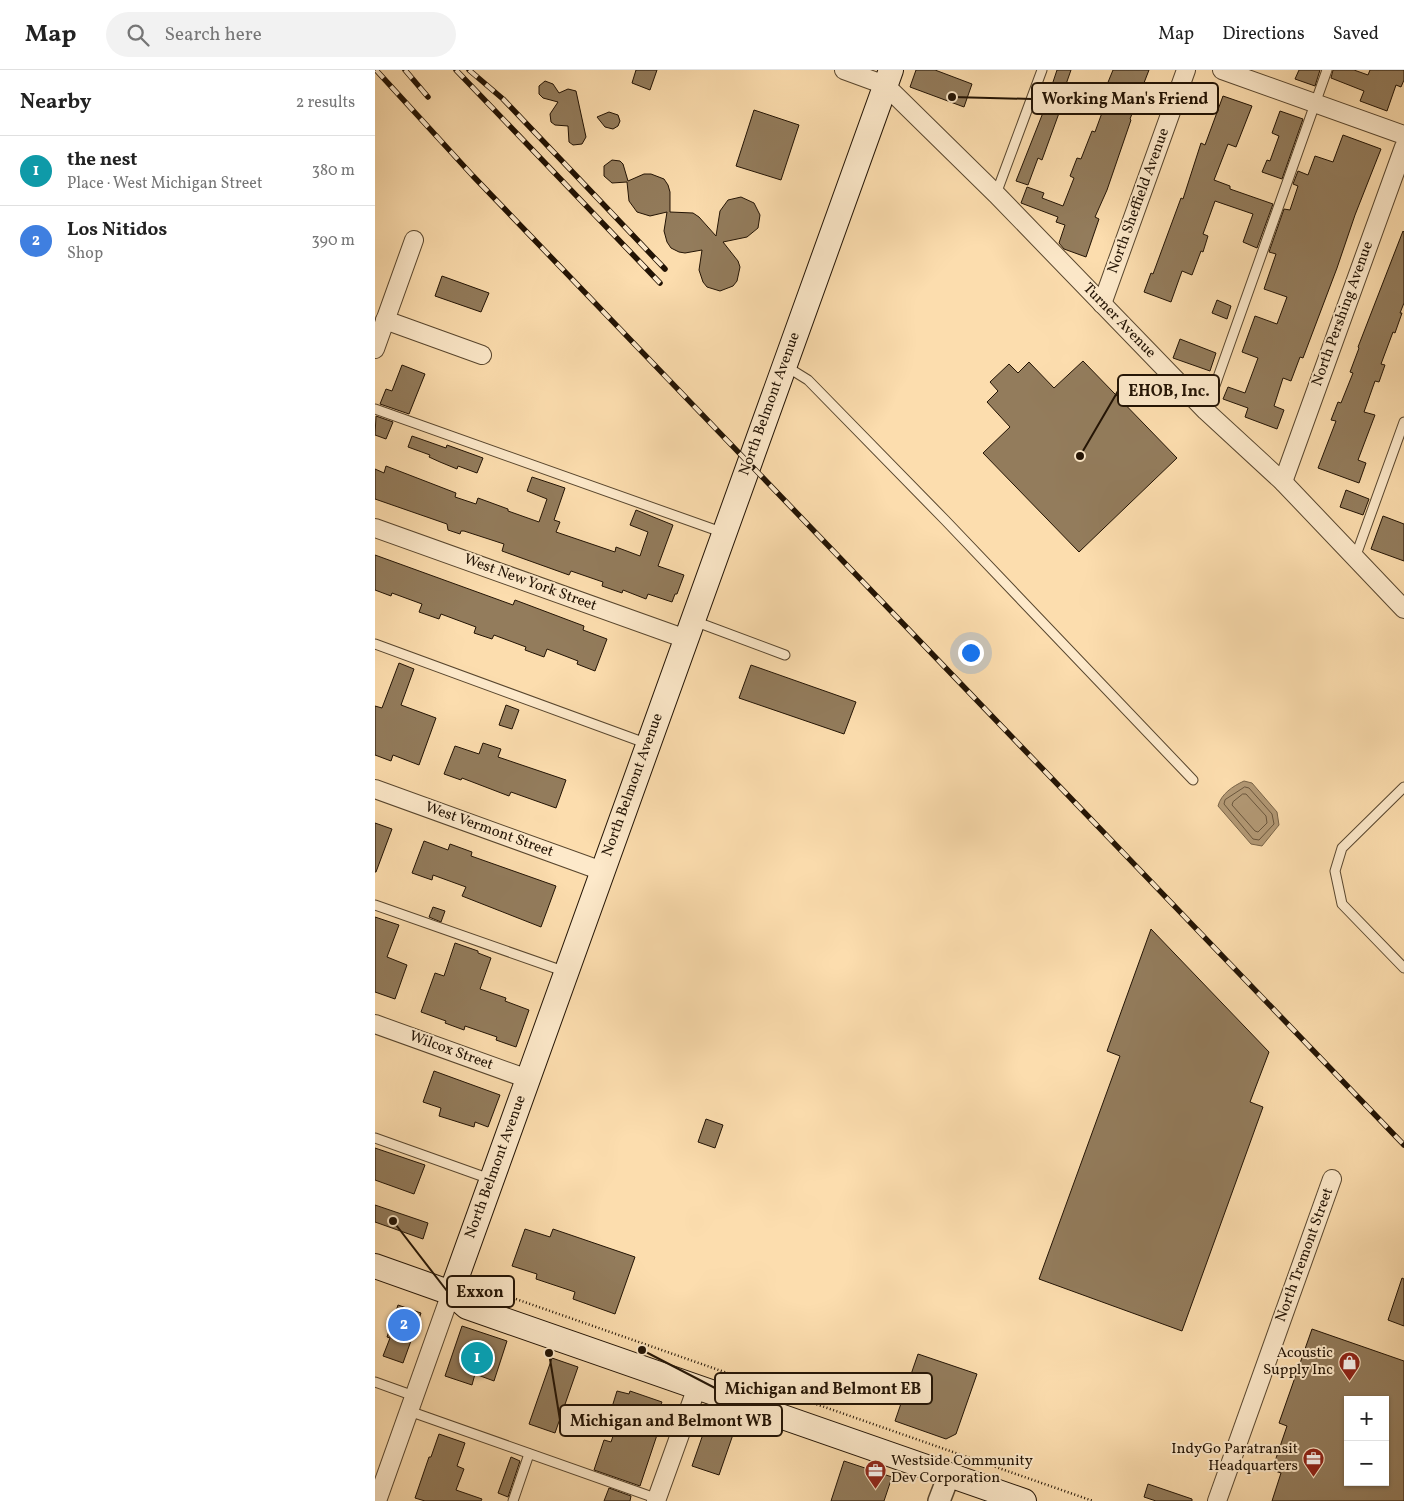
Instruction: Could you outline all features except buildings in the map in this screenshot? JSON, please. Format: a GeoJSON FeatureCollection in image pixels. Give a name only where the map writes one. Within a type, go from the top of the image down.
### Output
{"type":"FeatureCollection","features":[{"type":"Feature","properties":{"kind":"main road","name":"North Belmont Avenue"},"geometry":{"type":"LineString","coordinates":[[451,1293],[888,77]]}},
{"type":"Feature","properties":{"kind":"main road"},"geometry":{"type":"LineString","coordinates":[[375,1266],[451,1293],[467,1307],[1024,1501]]}},
{"type":"Feature","properties":{"kind":"street","name":"Turner Avenue"},"geometry":{"type":"LineString","coordinates":[[845,70],[888,77],[1102,304],[1206,411],[1283,482],[1404,609]]}},
{"type":"Feature","properties":{"kind":"street","name":"North Sheffield Avenue"},"geometry":{"type":"LineString","coordinates":[[1102,304],[1187,70]]}},
{"type":"Feature","properties":{"kind":"street"},"geometry":{"type":"LineString","coordinates":[[1222,70],[1404,135]]}},
{"type":"Feature","properties":{"kind":"street","name":"North Pershing Avenue"},"geometry":{"type":"LineString","coordinates":[[1283,482],[1404,146]]}},
{"type":"Feature","properties":{"kind":"street"},"geometry":{"type":"LineString","coordinates":[[375,349],[414,240]]}},
{"type":"Feature","properties":{"kind":"street"},"geometry":{"type":"LineString","coordinates":[[385,320],[482,355]]}},
{"type":"Feature","properties":{"kind":"street","name":"West New York Street"},"geometry":{"type":"LineString","coordinates":[[375,528],[689,630]]}},
{"type":"Feature","properties":{"kind":"street","name":"West Vermont Street"},"geometry":{"type":"LineString","coordinates":[[375,789],[602,871]]}},
{"type":"Feature","properties":{"kind":"street","name":"Wilcox Street"},"geometry":{"type":"LineString","coordinates":[[375,1024],[528,1079]]}},
{"type":"Feature","properties":{"kind":"street","name":"North Tremont Street"},"geometry":{"type":"LineString","coordinates":[[1217,1501],[1333,1179]]}},
{"type":"Feature","properties":{"kind":"street","name":"North Belmont Avenue"},"geometry":{"type":"LineString","coordinates":[[377,1501],[451,1293]]}},
{"type":"Feature","properties":{"kind":"street"},"geometry":{"type":"LineString","coordinates":[[659,1500],[697,1387]]}},
{"type":"Feature","properties":{"kind":"street"},"geometry":{"type":"LineString","coordinates":[[939,1501],[949,1475]]}},
{"type":"Feature","properties":{"kind":"lane"},"geometry":{"type":"LineString","coordinates":[[997,194],[1042,70]]}},
{"type":"Feature","properties":{"kind":"lane"},"geometry":{"type":"LineString","coordinates":[[1206,411],[1327,70]]}},
{"type":"Feature","properties":{"kind":"lane"},"geometry":{"type":"LineString","coordinates":[[784,366],[808,380],[945,520],[1193,780]]}},
{"type":"Feature","properties":{"kind":"lane"},"geometry":{"type":"LineString","coordinates":[[375,409],[724,533]]}},
{"type":"Feature","properties":{"kind":"lane"},"geometry":{"type":"LineString","coordinates":[[1355,558],[1404,422]]}},
{"type":"Feature","properties":{"kind":"lane"},"geometry":{"type":"LineString","coordinates":[[689,630],[785,655]]}},
{"type":"Feature","properties":{"kind":"lane"},"geometry":{"type":"LineString","coordinates":[[375,644],[648,744]]}},
{"type":"Feature","properties":{"kind":"lane"},"geometry":{"type":"LineString","coordinates":[[1404,787],[1342,848],[1335,871],[1341,904],[1404,968]]}},
{"type":"Feature","properties":{"kind":"lane"},"geometry":{"type":"LineString","coordinates":[[375,905],[566,972]]}},
{"type":"Feature","properties":{"kind":"lane"},"geometry":{"type":"LineString","coordinates":[[375,1138],[492,1180]]}},
{"type":"Feature","properties":{"kind":"lane"},"geometry":{"type":"LineString","coordinates":[[375,1382],[411,1404],[529,1454],[659,1500]]}},
{"type":"Feature","properties":{"kind":"lane"},"geometry":{"type":"LineString","coordinates":[[513,1501],[529,1454]]}},
{"type":"Feature","properties":{"kind":"path"},"geometry":{"type":"LineString","coordinates":[[475,1285],[1093,1501]]}},
{"type":"Feature","properties":{"kind":"water"},"geometry":{"type":"Polygon","coordinates":[[[1244,781],[1252,783],[1277,812],[1279,825],[1262,846],[1251,844],[1218,806],[1228,791],[1244,781]]]}},
{"type":"Feature","properties":{"kind":"railway"},"geometry":{"type":"LineString","coordinates":[[376,70],[473,176],[1404,1145]]}},
{"type":"Feature","properties":{"kind":"railway"},"geometry":{"type":"LineString","coordinates":[[405,70],[428,97]]}},
{"type":"Feature","properties":{"kind":"railway"},"geometry":{"type":"LineString","coordinates":[[456,70],[660,283]]}},
{"type":"Feature","properties":{"kind":"railway"},"geometry":{"type":"LineString","coordinates":[[469,70],[503,99],[665,269]]}},
{"type":"Feature","properties":{"kind":"place","name":"Working Man's Friend"},"geometry":{"type":"Point","coordinates":[952,97]}},
{"type":"Feature","properties":{"kind":"place","name":"EHOB, Inc."},"geometry":{"type":"Point","coordinates":[1080,456]}},
{"type":"Feature","properties":{"kind":"place","name":"Exxon"},"geometry":{"type":"Point","coordinates":[393,1221]}},
{"type":"Feature","properties":{"kind":"place","name":"Los Nitidos"},"geometry":{"type":"Point","coordinates":[404,1325]}},
{"type":"Feature","properties":{"kind":"place","name":"Michigan and Belmont EB"},"geometry":{"type":"Point","coordinates":[642,1350]}},
{"type":"Feature","properties":{"kind":"place","name":"Michigan and Belmont WB"},"geometry":{"type":"Point","coordinates":[549,1353]}},
{"type":"Feature","properties":{"kind":"place","name":"the nest"},"geometry":{"type":"Point","coordinates":[477,1358]}},
{"type":"Feature","properties":{"kind":"place","name":"Acoustic Supply Inc"},"geometry":{"type":"Point","coordinates":[1349,1381]}},
{"type":"Feature","properties":{"kind":"place","name":"IndyGo Paratransit Headquarters"},"geometry":{"type":"Point","coordinates":[1314,1477]}},
{"type":"Feature","properties":{"kind":"place","name":"Westside Community Dev Corporation"},"geometry":{"type":"Point","coordinates":[875,1489]}}]}
